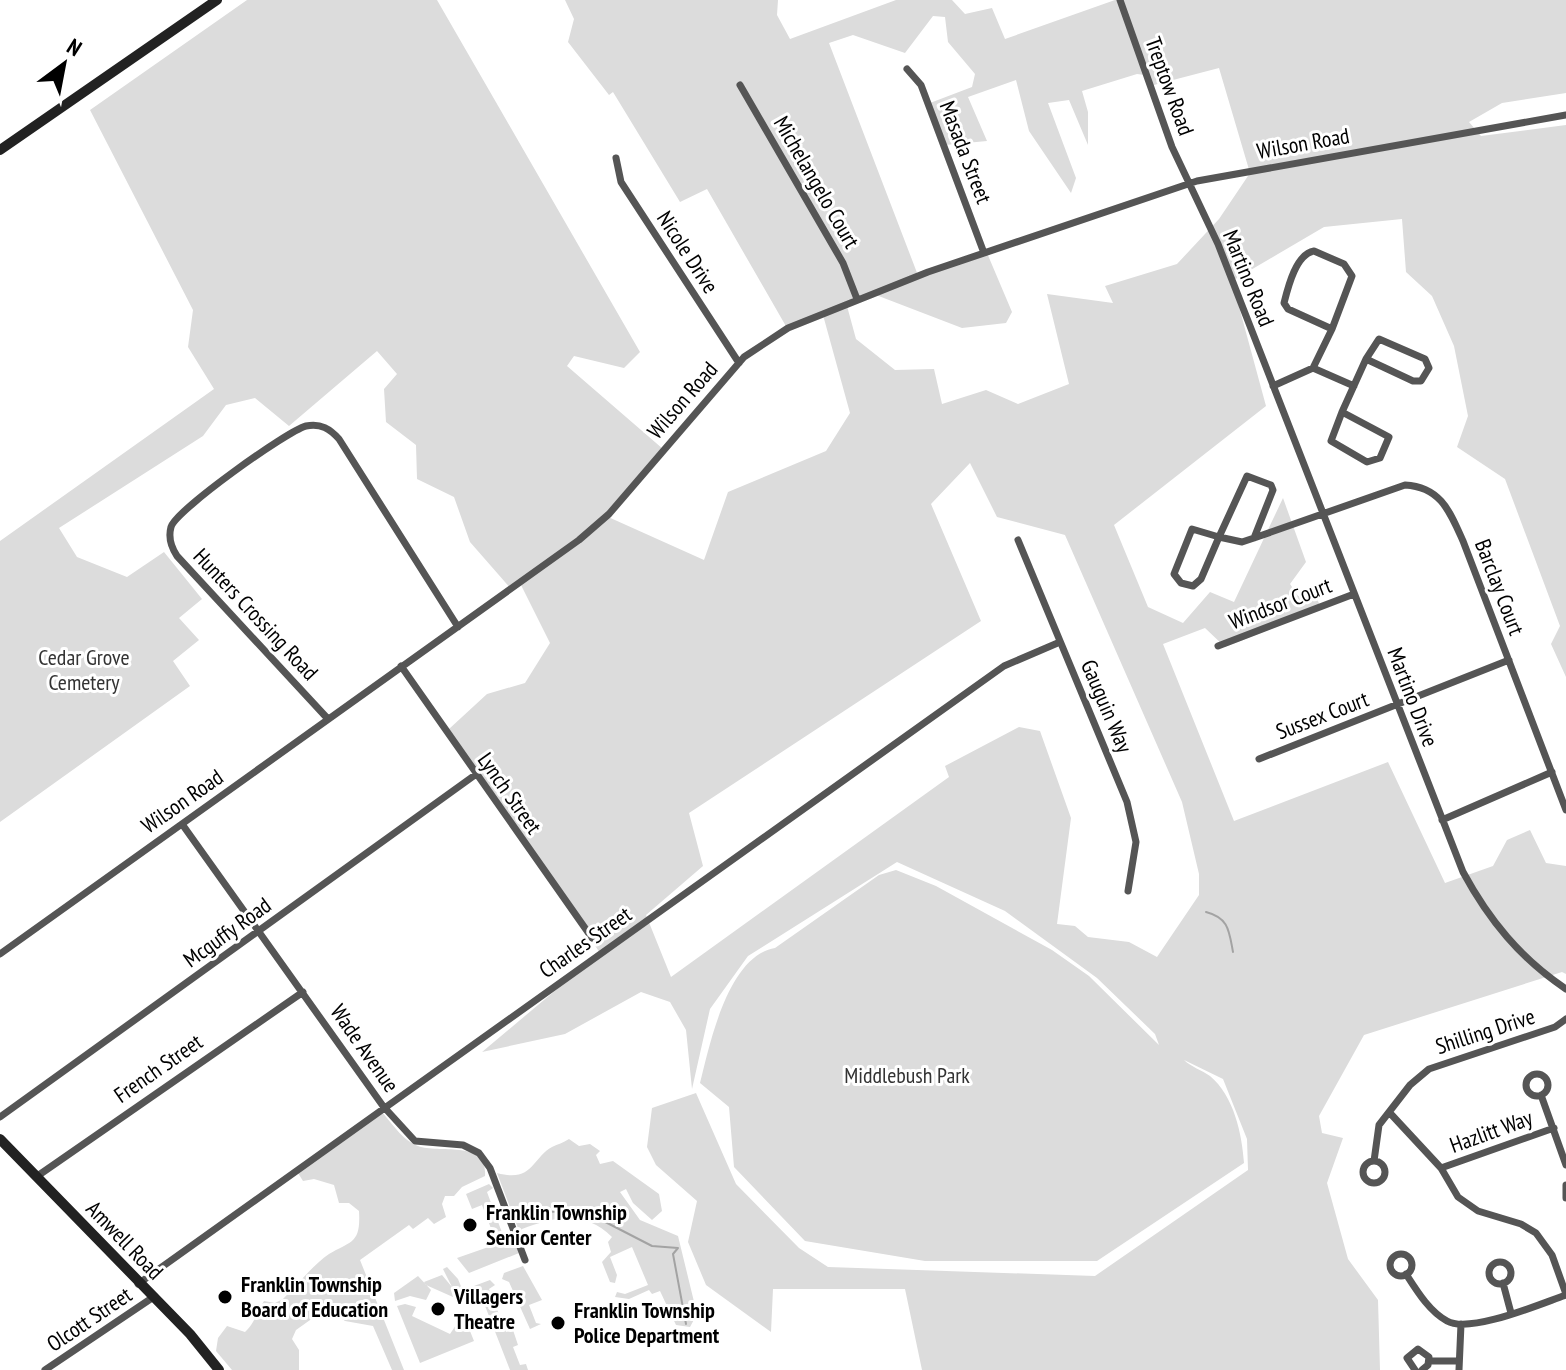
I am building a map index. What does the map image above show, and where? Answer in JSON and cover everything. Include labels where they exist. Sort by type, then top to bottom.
[{"type":"main road","points":[[0,150],[217,0]]},
{"type":"main road","name":"Amwell Road","points":[[0,1139],[190,1334],[219,1370]]},
{"type":"street","name":"Treptow Road","points":[[1120,0],[1187,184]]},
{"type":"street","name":"Masada Street","points":[[907,69],[921,85],[984,253]]},
{"type":"street","name":"Michelangelo Court","points":[[740,85],[843,263],[857,299]]},
{"type":"street","name":"Wilson Road","points":[[0,954],[579,540],[609,514],[739,363],[753,349],[788,328],[857,299],[984,253],[1187,184],[1566,115]]},
{"type":"street","name":"Nicole Drive","points":[[616,158],[621,182],[739,363]]},
{"type":"street","name":"Martino Road","points":[[1187,184],[1218,244],[1273,386]]},
{"type":"street","points":[[1273,386],[1313,368],[1332,329],[1352,276],[1344,264],[1309,251],[1300,260],[1284,303],[1288,309],[1332,329]]},
{"type":"street","points":[[1342,412],[1389,437],[1380,458],[1367,462],[1331,441],[1342,412],[1366,359],[1375,341],[1387,340],[1425,359],[1429,368],[1421,381],[1413,381],[1366,359]]},
{"type":"street","points":[[1313,368],[1354,386]]},
{"type":"street","name":"Martino Drive","points":[[1273,386],[1463,872],[1496,926],[1531,964],[1566,989]]},
{"type":"street","name":"Hunters Crossing Road","points":[[328,719],[177,556],[170,541],[172,523],[182,510],[241,468],[302,428],[320,425],[328,428],[339,439],[399,530],[458,627]]},
{"type":"street","points":[[1254,538],[1242,542],[1219,537],[1192,529],[1177,563],[1176,578],[1193,586],[1198,584],[1219,537],[1245,478],[1250,475],[1271,485],[1273,490],[1254,538]]},
{"type":"street","name":"Barclay Court","points":[[1254,538],[1405,485],[1425,488],[1439,496],[1453,518],[1566,810]]},
{"type":"street","name":"Gauguin Way","points":[[1018,540],[1127,802],[1136,842],[1128,891]]},
{"type":"street","name":"Windsor Court","points":[[1218,646],[1354,594]]},
{"type":"street","name":"Charles Street","points":[[138,1284],[383,1106],[1004,666],[1060,642]]},
{"type":"street","name":"Sussex Court","points":[[1259,759],[1509,660]]},
{"type":"street","name":"Lynch Street","points":[[401,666],[592,938]]},
{"type":"street","points":[[1442,820],[1552,772]]},
{"type":"street","name":"Mcguffy Road","points":[[0,1117],[475,775]]},
{"type":"street","name":"Wade Avenue","points":[[182,824],[383,1106],[415,1141],[463,1145],[479,1153],[490,1168],[525,1260]]},
{"type":"street","name":"French Street","points":[[36,1177],[303,992]]},
{"type":"street","name":"Shilling Drive","points":[[1374,1161],[1376,1131],[1410,1085],[1429,1069],[1555,1027],[1566,1019]]},
{"type":"street","name":"Hazlitt Way","points":[[1541,1095],[1566,1165]]},
{"type":"street","points":[[1389,1112],[1441,1168],[1458,1197],[1468,1205],[1536,1233],[1552,1255],[1565,1290],[1511,1313],[1461,1324],[1446,1321],[1431,1308],[1406,1274]]},
{"type":"street","name":"Hazlitt Way","points":[[1441,1168],[1554,1128]]},
{"type":"street","points":[[1566,1185],[1566,1198]]},
{"type":"street","points":[[1503,1283],[1511,1313]]},
{"type":"street","name":"Olcott Street","points":[[45,1370],[152,1298]]},
{"type":"street","points":[[1429,1361],[1459,1365],[1461,1324]]},
{"type":"street","points":[[1415,1370],[1407,1360],[1412,1350],[1424,1350],[1429,1361]]},
{"type":"street","points":[[1422,1370],[1429,1361]]},
{"type":"green space","points":[[247,0],[437,0],[640,352],[624,368],[574,356],[567,366],[663,449],[606,516],[704,560],[728,492],[826,451],[850,413],[823,315],[787,328],[707,189],[680,202],[613,92],[609,95],[568,42],[574,19],[565,0],[778,0],[777,15],[790,39],[896,0],[952,0],[965,14],[992,8],[1005,39],[1115,0],[1566,0],[1566,93],[1502,103],[1469,122],[1481,136],[1566,125],[1566,677],[1551,644],[1560,626],[1505,479],[1457,447],[1468,416],[1454,346],[1432,296],[1406,272],[1402,219],[1324,227],[1232,281],[1266,406],[1114,525],[1148,607],[1183,623],[1210,592],[1234,602],[1283,498],[1306,562],[1290,584],[1298,596],[1315,593],[1321,609],[1225,647],[1205,628],[1163,644],[1234,821],[1388,762],[1445,883],[1493,866],[1507,840],[1530,830],[1546,863],[1566,866],[1566,974],[1562,972],[1364,1035],[1319,1116],[1322,1133],[1343,1138],[1327,1183],[1348,1259],[1378,1300],[1380,1370],[922,1370],[905,1289],[773,1289],[771,1332],[706,1285],[688,1242],[697,1201],[656,1165],[647,1147],[652,1108],[696,1093],[736,1184],[799,1248],[828,1267],[1095,1276],[1248,1170],[1247,1139],[1223,1079],[1184,1060],[1210,1076],[1225,1094],[1239,1128],[1244,1163],[1097,1261],[925,1261],[805,1241],[734,1167],[729,1107],[700,1083],[724,1004],[745,967],[759,954],[775,948],[879,875],[896,870],[936,886],[1052,950],[1089,976],[1159,1045],[1155,1034],[1097,978],[1005,911],[897,862],[748,956],[710,1009],[692,1089],[686,1030],[670,1002],[641,992],[565,1034],[482,1052],[600,953],[449,729],[487,694],[525,683],[550,643],[521,585],[512,590],[470,542],[454,497],[417,479],[416,445],[386,422],[384,389],[397,374],[377,351],[289,426],[255,398],[226,405],[203,436],[59,528],[77,557],[127,577],[164,552],[202,599],[179,618],[199,640],[173,661],[190,686],[0,822],[0,541],[214,389],[188,347],[193,310],[90,110]],"holes":[[[933,16],[945,17],[948,42],[975,74],[972,87],[930,103],[945,145],[987,141],[968,97],[1016,80],[1029,131],[1071,193],[1076,178],[1048,103],[1069,100],[1088,145],[1088,112],[1082,91],[1137,74],[1145,75],[1150,86],[1219,68],[1250,173],[1219,219],[1177,264],[1105,286],[1113,303],[1047,294],[1069,384],[1018,404],[986,390],[942,404],[934,369],[895,370],[856,339],[847,306],[876,295],[962,328],[1006,323],[1012,312],[987,253],[919,278],[829,43],[853,35],[905,53]],[[970,463],[997,517],[1065,535],[1182,802],[1199,874],[1199,895],[1157,957],[1129,942],[1088,937],[1075,926],[1057,924],[1071,818],[1040,731],[1019,727],[945,766],[949,777],[671,977],[646,915],[703,866],[689,813],[981,621],[931,504]]]},
{"type":"green space","points":[[381,1111],[412,1143],[427,1148],[471,1152],[484,1164],[485,1176],[462,1187],[454,1196],[445,1196],[442,1204],[446,1217],[434,1224],[428,1218],[413,1229],[409,1225],[360,1260],[404,1370],[392,1370],[373,1326],[345,1321],[327,1308],[296,1330],[292,1339],[299,1350],[299,1370],[232,1370],[216,1351],[218,1338],[227,1326],[245,1332],[264,1301],[275,1303],[283,1299],[311,1269],[356,1236],[359,1211],[349,1203],[339,1203],[334,1185],[314,1179],[303,1181],[298,1173]]},
{"type":"green space","points":[[569,1139],[579,1146],[590,1144],[600,1151],[596,1155],[600,1164],[613,1161],[659,1194],[662,1211],[652,1220],[633,1203],[626,1189],[620,1192],[640,1220],[678,1236],[697,1314],[690,1327],[676,1325],[660,1291],[652,1294],[649,1290],[629,1299],[615,1297],[617,1292],[625,1294],[648,1285],[632,1247],[610,1257],[617,1275],[615,1283],[610,1282],[602,1262],[611,1252],[608,1242],[612,1237],[602,1228],[580,1219],[557,1219],[522,1229],[521,1236],[497,1173],[518,1175],[525,1172],[545,1152]]},
{"type":"green space","points":[[489,1184],[493,1188],[487,1192],[504,1238],[513,1237],[519,1253],[469,1273],[457,1258],[497,1244],[482,1205],[472,1209],[466,1194]]},
{"type":"green space","points":[[523,1266],[542,1300],[529,1305],[536,1323],[541,1324],[530,1329],[509,1282],[502,1279],[504,1273]]},
{"type":"green space","points":[[447,1267],[458,1279],[464,1294],[453,1297],[424,1282],[442,1275],[452,1287],[443,1269]]},
{"type":"green space","points":[[418,1276],[431,1290],[426,1300],[410,1296],[395,1301],[394,1293]]},
{"type":"green space","points":[[490,1280],[495,1285],[489,1289],[506,1332],[513,1330],[518,1345],[513,1347],[520,1365],[526,1364],[528,1370],[510,1370],[480,1293],[473,1292],[474,1286]]},
{"type":"green space","points":[[405,1304],[416,1307],[412,1316],[450,1334],[456,1325],[470,1331],[474,1341],[420,1363],[397,1306]]},
{"type":"waterway","points":[[1206,912],[1224,922],[1233,952]]},
{"type":"waterway","points":[[541,1212],[584,1211],[652,1246],[678,1248],[673,1254],[686,1324]]},
{"type":"place","name":"Franklin Township Senior Center","points":[[470,1225]]},
{"type":"place","name":"Franklin Township Board of Education","points":[[225,1297]]},
{"type":"place","name":"Villagers Theatre","points":[[438,1309]]},
{"type":"place","name":"Franklin Township Police Department","points":[[558,1323]]},
{"type":"park label","name":"Cedar Grove Cemetery","points":[[84,670]]},
{"type":"park label","name":"Middlebush Park","points":[[907,1075]]}]
